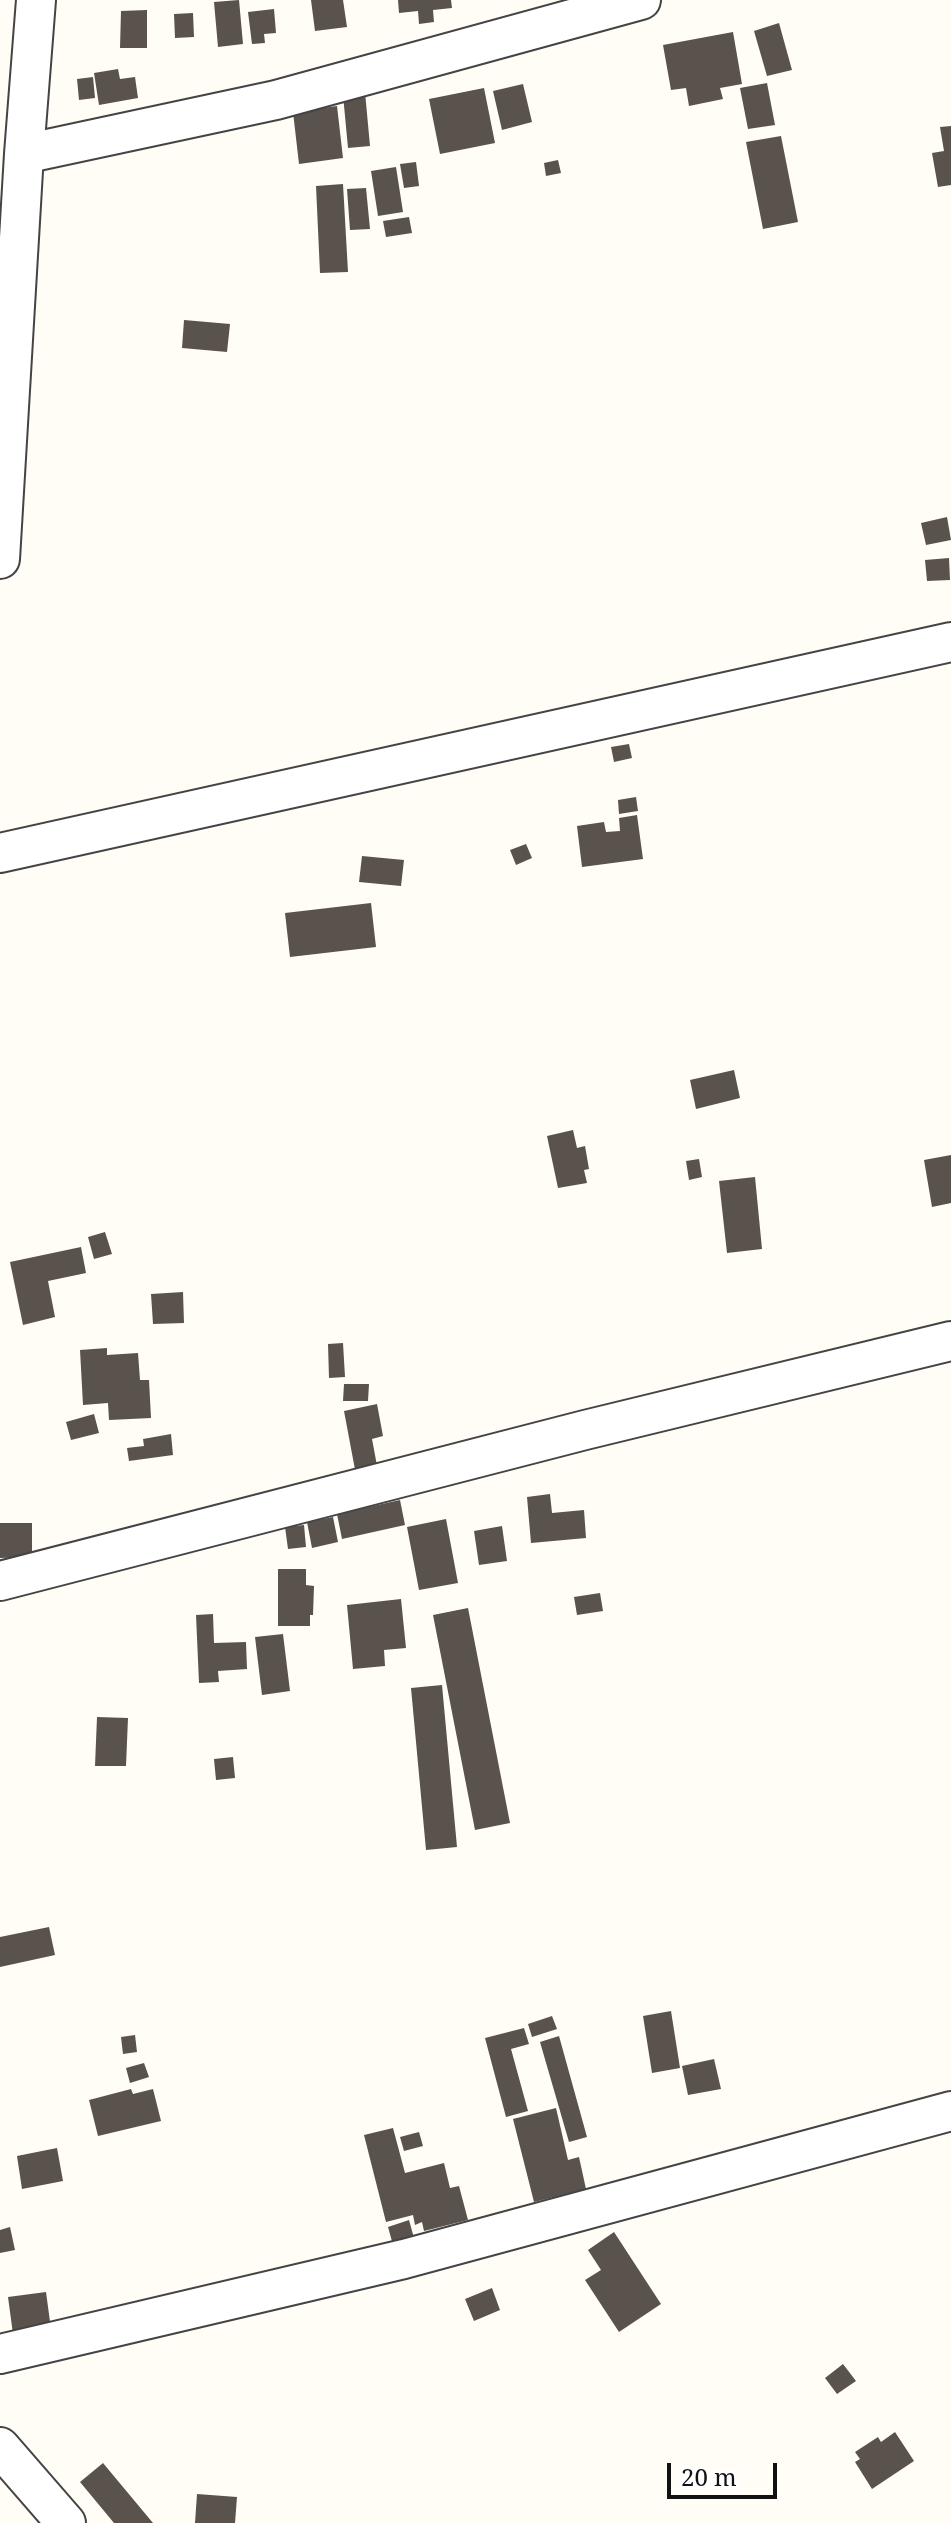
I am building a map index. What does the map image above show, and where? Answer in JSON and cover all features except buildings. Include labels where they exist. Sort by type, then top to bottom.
[{"type":"street","points":[[0,559],[6,348],[36,0]]},
{"type":"street","points":[[24,154],[276,100],[641,0]]},
{"type":"street","points":[[0,853],[951,642]]},
{"type":"street","points":[[0,1581],[585,1430],[951,1341]]},
{"type":"street","points":[[0,2354],[404,2259],[951,2111]]},
{"type":"street","points":[[0,2447],[66,2523]]}]
